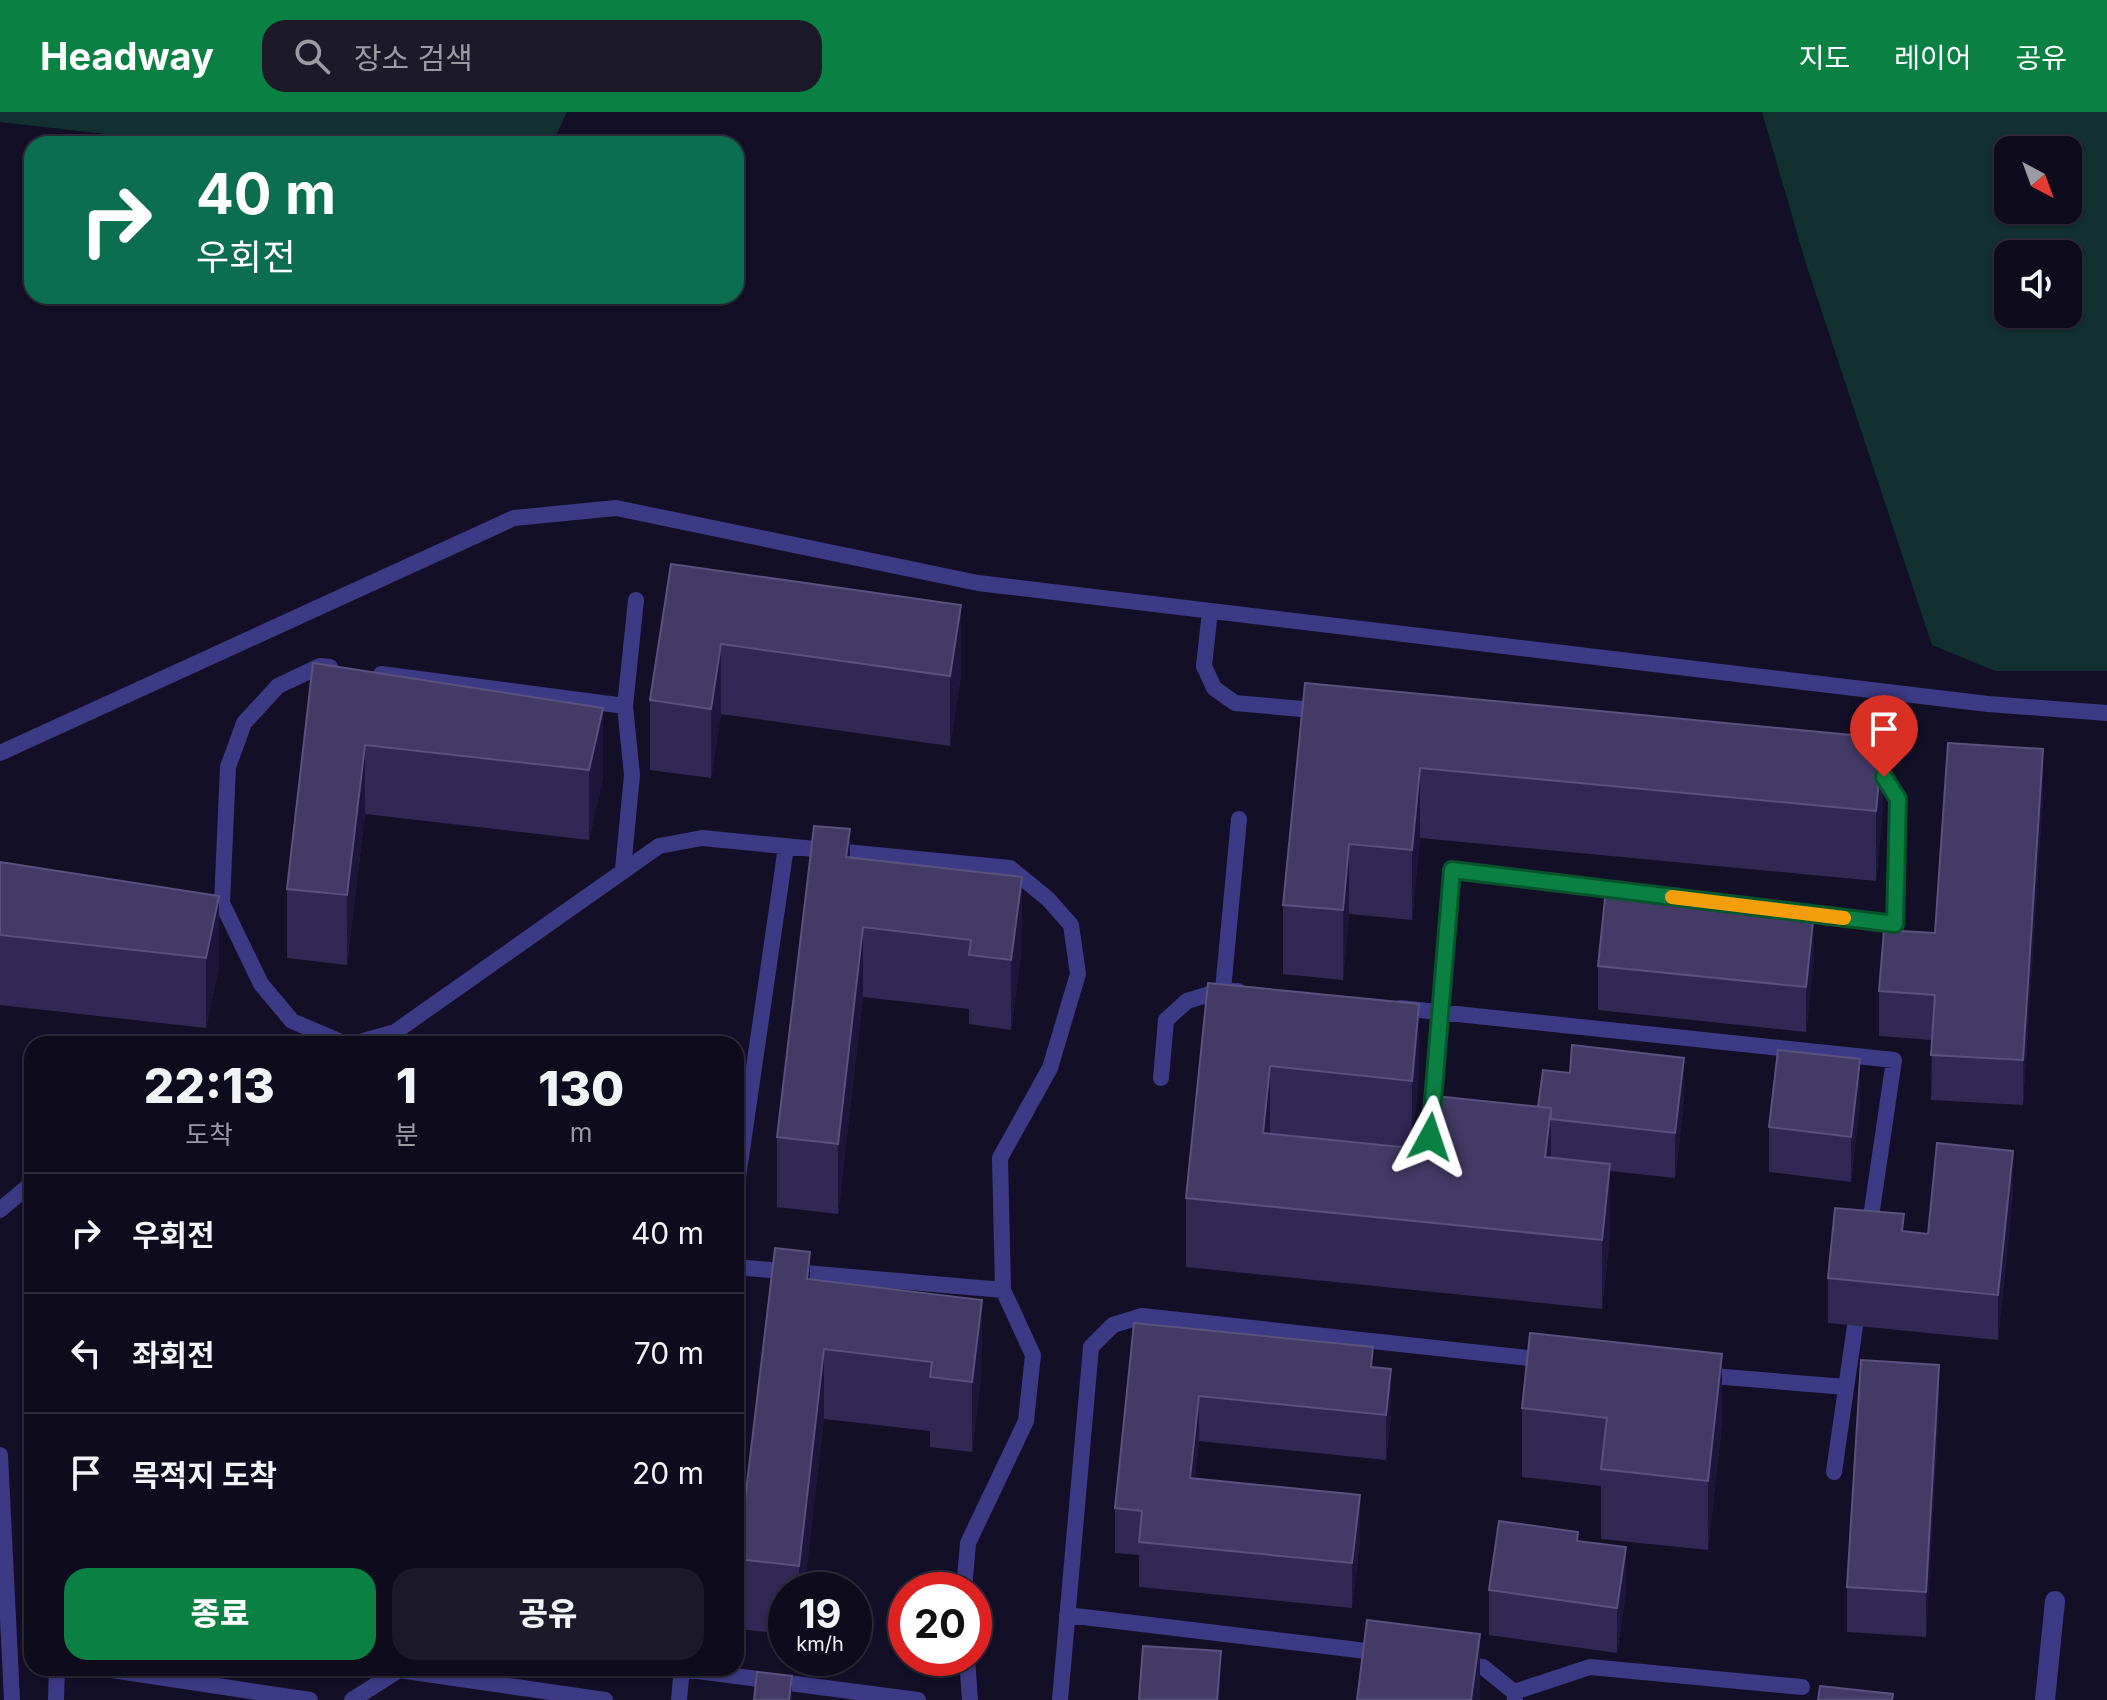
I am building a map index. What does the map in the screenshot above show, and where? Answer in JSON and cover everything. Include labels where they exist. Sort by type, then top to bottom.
[{"type":"street","points":[[2045,1700],[2055,1601]]},
{"type":"lane","points":[[0,753],[514,518],[616,508],[978,583],[1972,703],[2107,713]]},
{"type":"lane","points":[[623,869],[632,775],[625,706],[636,600]]},
{"type":"lane","points":[[1210,611],[1204,666],[1214,688],[1235,703],[1346,713]]},
{"type":"lane","points":[[327,1036],[292,1021],[261,984],[214,902],[228,767],[244,723],[278,686],[320,666],[625,706]]},
{"type":"lane","points":[[1850,759],[1884,777],[1898,799],[1895,950]]},
{"type":"lane","points":[[1223,990],[1239,819]]},
{"type":"lane","points":[[381,1036],[395,1032],[659,846],[702,838],[1010,868],[1048,899],[1071,925],[1078,974],[1050,1068],[1000,1158],[1003,1290],[1033,1355],[1026,1421],[968,1543],[966,1572]]},
{"type":"lane","points":[[744,1136],[786,847]]},
{"type":"lane","points":[[1430,1137],[1452,870],[1674,897]]},
{"type":"lane","points":[[1784,910],[1895,924]]},
{"type":"lane","points":[[1161,1078],[1166,1020],[1187,1001],[1223,990],[1254,993]]},
{"type":"lane","points":[[1378,1006],[1894,1060],[1867,1247]]},
{"type":"lane","points":[[0,1210],[24,1190]]},
{"type":"lane","points":[[744,1268],[1003,1290]]},
{"type":"lane","points":[[1834,1472],[1860,1294]]},
{"type":"lane","points":[[1060,1700],[1091,1347],[1113,1325],[1142,1316],[1555,1361]]},
{"type":"lane","points":[[1681,1374],[1846,1387]]},
{"type":"lane","points":[[0,1455],[12,1700]]},
{"type":"lane","points":[[1067,1615],[1402,1655]]},
{"type":"lane","points":[[1448,1661],[1483,1667],[1515,1696],[1590,1667],[1802,1687]]},
{"type":"lane","points":[[56,1700],[57,1676]]},
{"type":"lane","points":[[152,1676],[310,1700]]},
{"type":"lane","points":[[352,1700],[390,1676]]},
{"type":"lane","points":[[440,1676],[605,1700]]},
{"type":"lane","points":[[679,1700],[681,1676]]},
{"type":"lane","points":[[735,1676],[918,1700]]},
{"type":"lane","points":[[968,1676],[970,1700]]},
{"type":"green space","points":[[0,112],[567,112],[556,136],[123,136],[0,122]]},
{"type":"green space","points":[[1762,112],[2107,112],[2107,671],[1995,671],[1932,645],[1806,264]]},
{"type":"building","points":[[671,564],[961,605],[950,676],[721,644],[711,709],[650,700]]},
{"type":"building","points":[[313,663],[603,708],[589,770],[365,745],[347,895],[287,889]]},
{"type":"building","points":[[1305,683],[1883,738],[1876,811],[1420,768],[1412,850],[1349,844],[1343,910],[1283,905]]},
{"type":"building","points":[[1948,743],[2043,749],[2023,1060],[1931,1055],[1935,995],[1879,991],[1884,930],[1935,933]]},
{"type":"building","points":[[814,826],[850,829],[846,857],[1022,877],[1011,960],[969,955],[971,940],[863,927],[838,1144],[777,1137]]},
{"type":"building","points":[[0,862],[219,896],[206,958],[0,935]]},
{"type":"building","points":[[1606,889],[1814,911],[1806,987],[1598,966]]},
{"type":"building","points":[[1208,983],[1419,1004],[1412,1081],[1270,1066],[1263,1133],[1430,1150],[1436,1096],[1551,1108],[1545,1157],[1610,1164],[1602,1240],[1186,1198]]},
{"type":"building","points":[[1572,1045],[1684,1058],[1675,1133],[1551,1119],[1551,1108],[1538,1107],[1543,1070],[1570,1073]]},
{"type":"building","points":[[1778,1050],[1860,1059],[1851,1137],[1769,1127]]},
{"type":"building","points":[[1937,1143],[2013,1151],[1998,1295],[1828,1278],[1835,1208],[1904,1214],[1902,1231],[1928,1234]]},
{"type":"building","points":[[775,1248],[810,1252],[807,1279],[982,1300],[972,1382],[930,1377],[932,1362],[824,1349],[799,1566],[744,1560],[744,1509]]},
{"type":"building","points":[[1134,1323],[1373,1347],[1371,1367],[1391,1369],[1386,1415],[1199,1396],[1190,1478],[1360,1495],[1352,1563],[1139,1542],[1142,1511],[1115,1508]]},
{"type":"building","points":[[1530,1333],[1722,1354],[1708,1481],[1601,1469],[1607,1418],[1522,1408]]},
{"type":"building","points":[[1861,1360],[1939,1365],[1926,1592],[1847,1587]]},
{"type":"building","points":[[1499,1521],[1578,1532],[1577,1541],[1626,1547],[1617,1608],[1489,1590]]},
{"type":"building","points":[[1367,1620],[1480,1634],[1471,1700],[1357,1700]]},
{"type":"building","points":[[1143,1646],[1221,1651],[1217,1700],[1139,1700]]},
{"type":"building","points":[[757,1672],[768,1673],[768,1676],[792,1676],[789,1700],[754,1700]]},
{"type":"building","points":[[1820,1686],[1893,1694],[1892,1700],[1818,1700]]},
{"type":"slow traffic","points":[[1672,897],[1844,918]]},
{"type":"route","points":[[1430,1137],[1452,870],[1895,924],[1898,799],[1884,777]]}]
